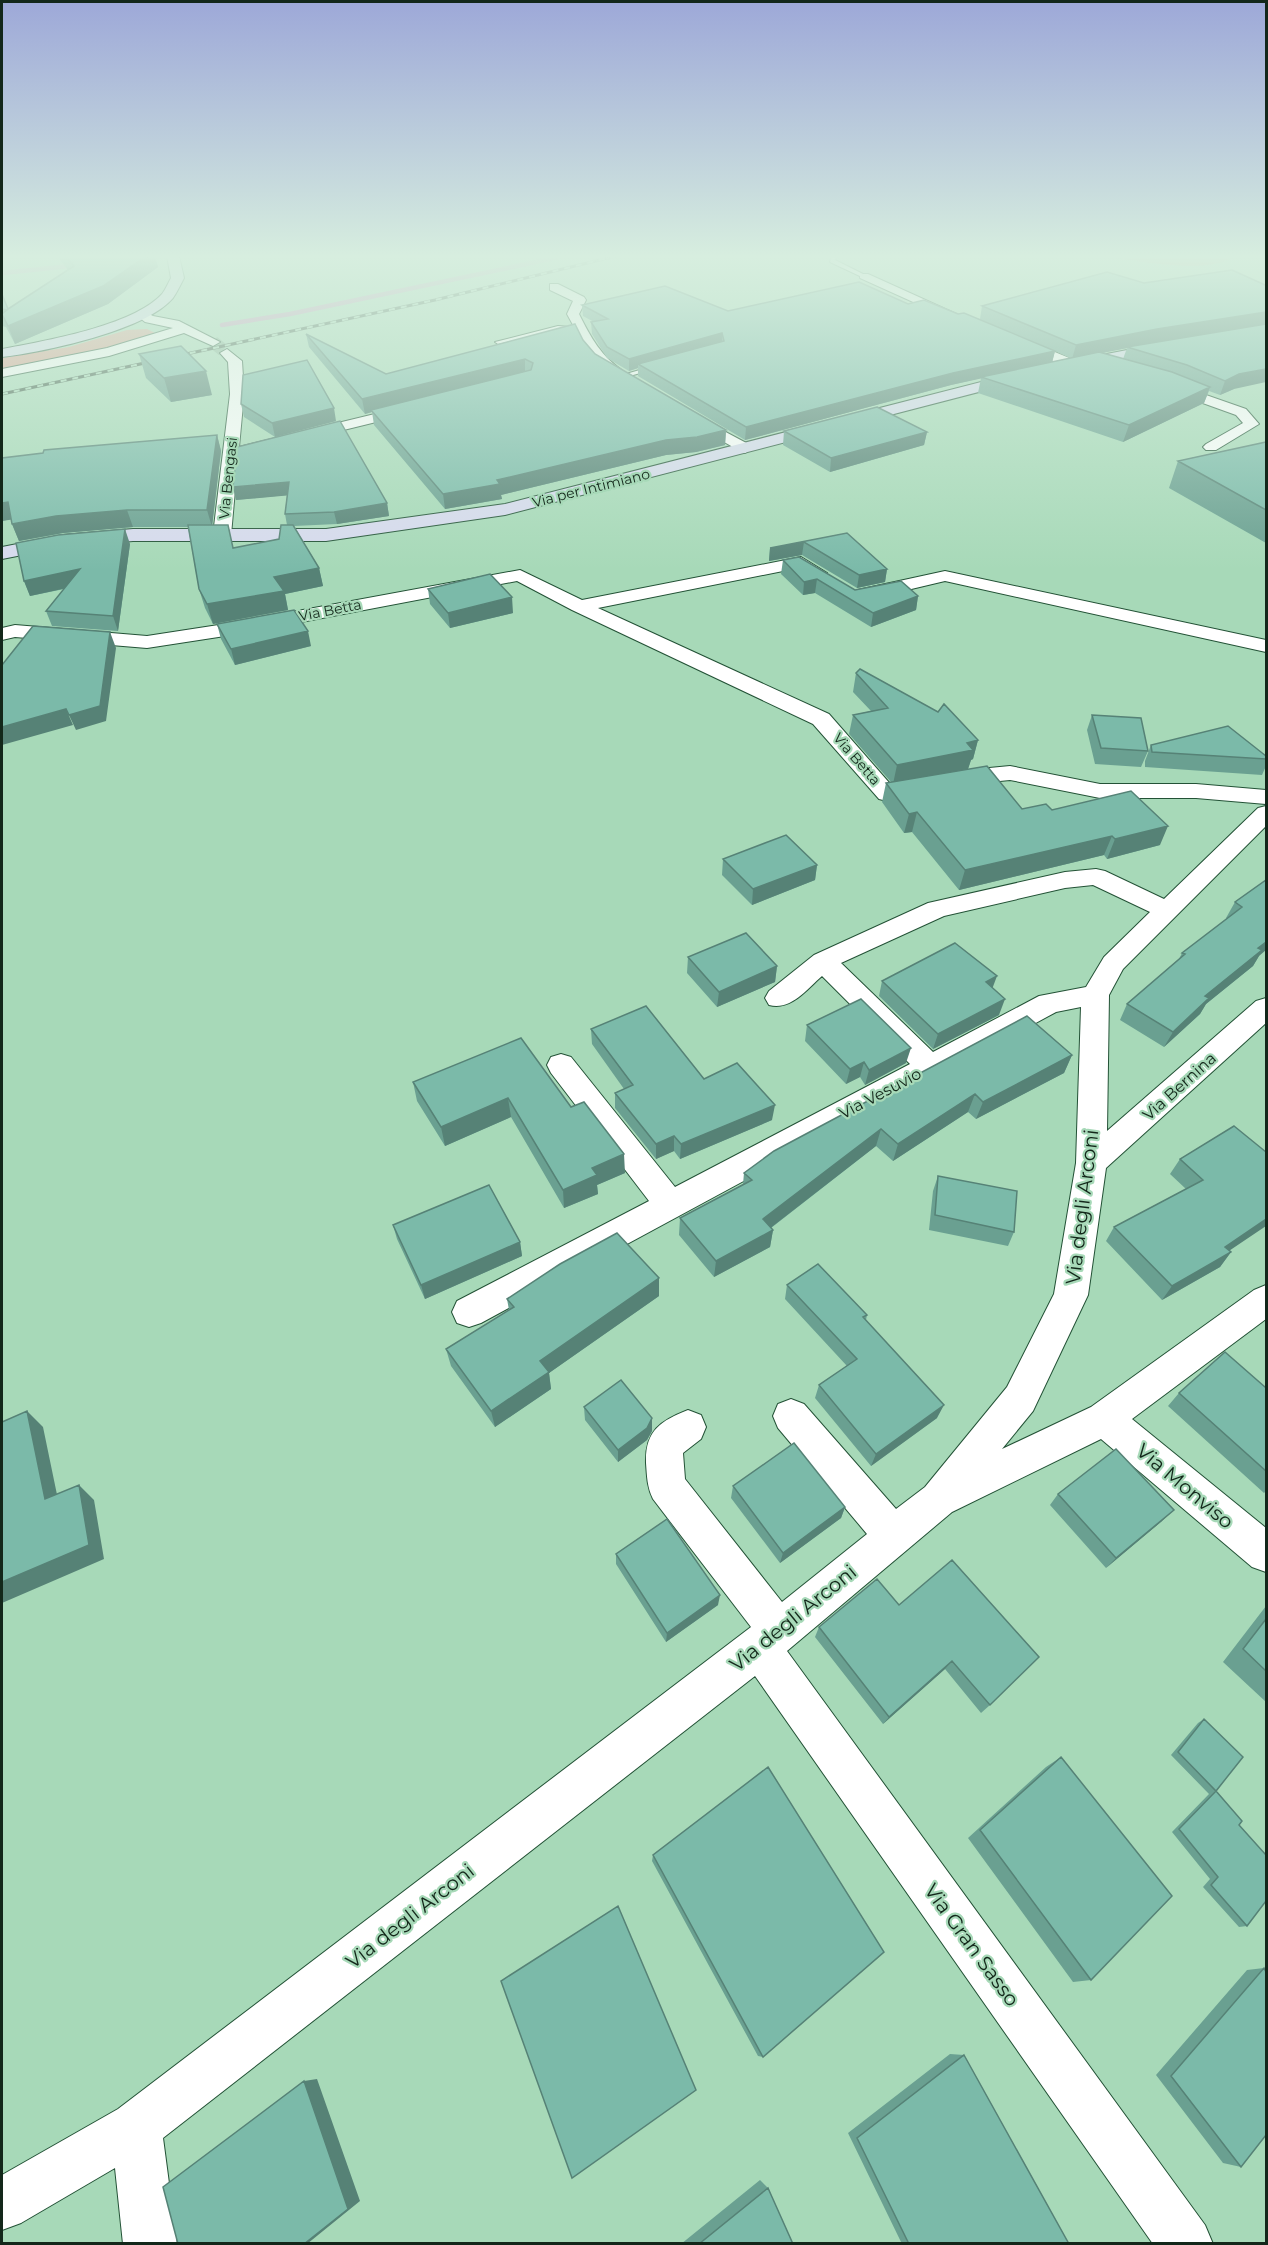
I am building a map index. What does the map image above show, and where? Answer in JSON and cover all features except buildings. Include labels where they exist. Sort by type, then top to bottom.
[{"type":"street","points":[[2,372],[62,361]]},
{"type":"street","name":"Via Bengasi","points":[[222,535],[232,453],[235,361]]},
{"type":"street","points":[[600,361],[641,388]]},
{"type":"street","points":[[1066,361],[1074,364]]},
{"type":"street","name":"Via per Intimiano","points":[[2,553],[63,541],[133,535],[264,537],[326,535],[505,509],[952,393],[1089,361]]},
{"type":"street","points":[[1094,361],[1126,371]]},
{"type":"street","points":[[1148,379],[1242,412],[1252,424],[1211,447]]},
{"type":"street","points":[[232,453],[422,406]]},
{"type":"street","points":[[679,411],[744,448]]},
{"type":"street","points":[[579,606],[801,562],[855,596],[945,576],[1266,646]]},
{"type":"street","name":"Via Betta","points":[[2,634],[15,631],[147,642],[238,628],[520,575],[579,606],[821,719],[887,794],[979,776],[1010,773],[1100,791],[1196,791],[1266,797]]},
{"type":"street","name":"Via degli Arconi","points":[[2,2204],[136,2127],[768,1638],[938,1500],[1020,1399],[1071,1295],[1091,1163],[1095,995],[1113,963],[1266,813]]},
{"type":"street","points":[[779,998],[823,962],[937,909],[1065,880],[1096,877],[1167,910]]},
{"type":"street","points":[[823,962],[930,1066]]},
{"type":"street","name":"Via Vesuvio","points":[[469,1312],[1049,1003],[1095,995]]},
{"type":"street","name":"Via Bernina","points":[[1091,1163],[1266,1008]]},
{"type":"street","points":[[561,1065],[670,1205]]},
{"type":"street","points":[[938,1500],[1104,1419],[1266,1300]]},
{"type":"street","points":[[791,1416],[894,1536]]},
{"type":"street","name":"Via Monviso","points":[[1104,1419],[1266,1553]]},
{"type":"street","name":"Via Gran Sasso","points":[[688,1427],[664,1445],[666,1486],[768,1638],[1186,2244]]},
{"type":"street","points":[[136,2127],[150,2244]]},
{"type":"lane","points":[[622,376],[668,364]]},
{"type":"shaded area","points":[[2,361],[45,361],[2,369]]},
{"type":"railway","points":[[2,394],[155,361]]}]
